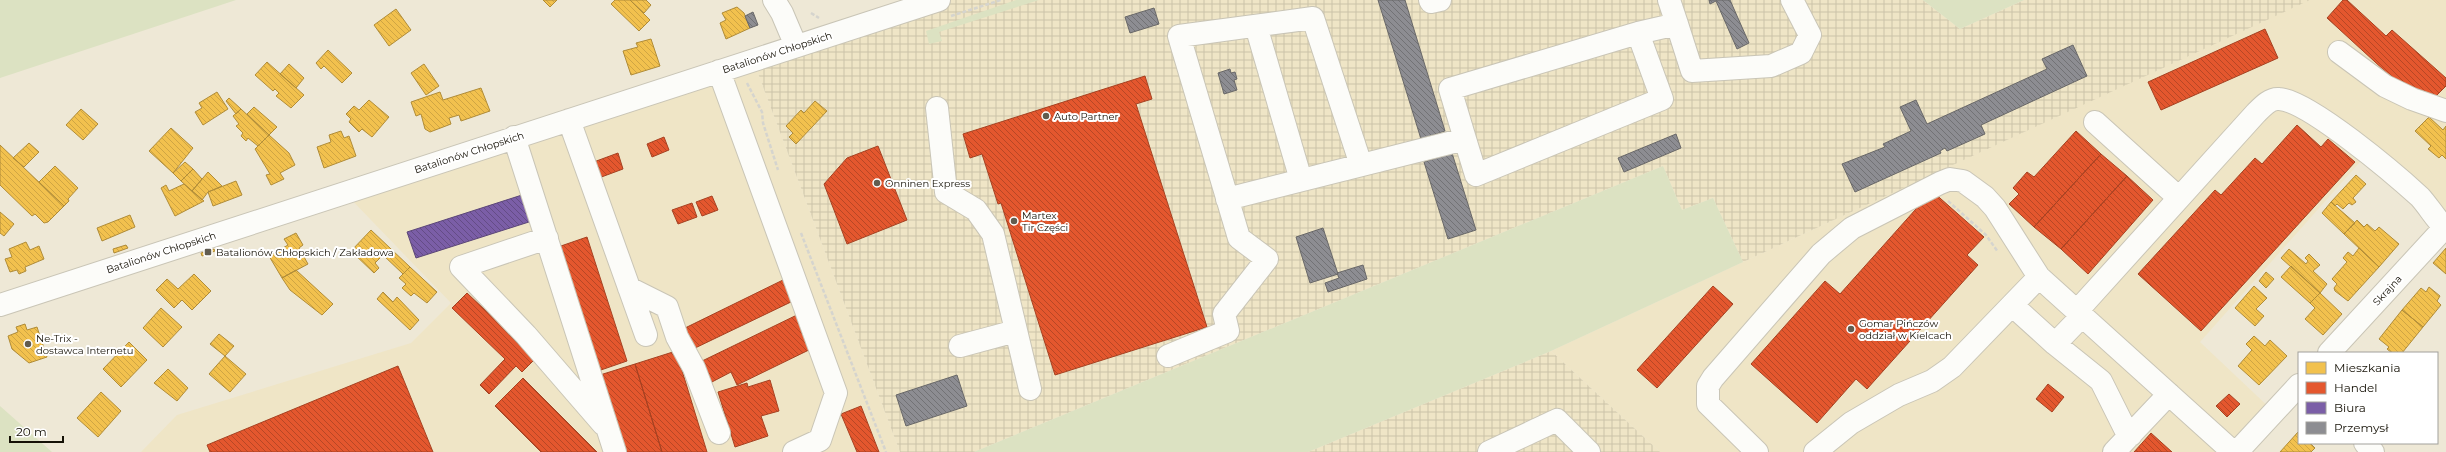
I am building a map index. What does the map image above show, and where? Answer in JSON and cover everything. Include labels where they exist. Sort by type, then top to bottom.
[{"type":"street","points":[[774,0],[782,13],[796,46]]},
{"type":"street","points":[[1430,0],[1431,2],[1440,0]]},
{"type":"street","points":[[1669,0],[1692,71],[1771,66],[1801,53],[1810,35],[1792,0]]},
{"type":"street","name":"Batalionów Chłopskich","points":[[0,305],[796,46],[941,9]]},
{"type":"street","points":[[1168,356],[1228,331],[1224,314],[1267,259],[1239,238],[1179,36],[1313,18],[1361,165]]},
{"type":"street","points":[[1638,33],[1662,99],[1476,175],[1450,89],[1638,33],[1677,24]]},
{"type":"street","points":[[1256,26],[1301,180]]},
{"type":"street","points":[[2340,52],[2385,86],[2412,99],[2446,111]]},
{"type":"street","points":[[719,71],[836,393],[820,440],[794,452]]},
{"type":"street","points":[[2055,344],[2179,198],[2256,113],[2268,102],[2277,99],[2300,104],[2368,153],[2420,198],[2435,219],[2445,227]]},
{"type":"street","points":[[937,108],[946,192],[976,210],[993,234],[1030,389]]},
{"type":"street","points":[[569,120],[646,335]]},
{"type":"street","points":[[2095,122],[2179,198]]},
{"type":"street","points":[[514,137],[615,452]]},
{"type":"street","points":[[1227,199],[1465,139]]},
{"type":"street","points":[[1757,452],[1708,404],[1708,386],[1713,378],[1821,254],[1852,228],[1950,179],[1957,179],[1970,184],[1986,197],[2000,215],[2039,277],[2233,452]]},
{"type":"street","name":"Skrajna","points":[[2330,352],[2445,227]]},
{"type":"street","points":[[547,238],[460,267],[526,335],[609,432]]},
{"type":"street","points":[[1815,452],[1851,423],[1899,394],[1932,381],[1952,367],[2039,277]]},
{"type":"street","points":[[629,288],[667,307],[677,337],[694,368],[719,433]]},
{"type":"street","points":[[2012,305],[2055,344],[2101,381],[2126,431],[2131,435]]},
{"type":"street","points":[[960,346],[1016,330]]},
{"type":"street","points":[[2237,452],[2298,386]]},
{"type":"street","points":[[2114,452],[2169,394]]},
{"type":"street","points":[[1489,452],[1557,420],[1589,452]]},
{"type":"street","points":[[2366,444],[2373,452]]},
{"type":"path","points":[[941,9],[1001,0]]},
{"type":"path","points":[[741,64],[748,84],[762,112],[763,123],[779,174]]},
{"type":"path","points":[[1932,187],[1986,236],[1993,248],[2003,256]]},
{"type":"path","points":[[798,228],[886,452]]},
{"type":"shaded area","points":[[939,0],[1923,0],[1960,29],[2024,0],[2310,0],[1743,262],[1713,198],[1682,210],[1663,166],[974,452],[900,452],[753,60]]},
{"type":"shaded area","points":[[2308,0],[2446,0],[2446,226],[2368,153],[2200,342],[2274,412],[2237,452],[1660,452],[1551,351]]},
{"type":"shaded area","points":[[753,60],[900,452],[141,452],[177,415],[411,343],[451,303],[344,192]]},
{"type":"shaded area","points":[[1551,351],[1660,452],[1308,452]]},
{"type":"green space","points":[[0,0],[236,0],[0,78]]},
{"type":"green space","points":[[1016,0],[1039,0],[939,32],[942,41],[929,44],[926,31]]},
{"type":"green space","points":[[1923,0],[2024,0],[1960,29]]},
{"type":"green space","points":[[1663,166],[1682,210],[1713,198],[1743,262],[1551,351],[1308,452],[974,452]]},
{"type":"green space","points":[[0,406],[52,452],[0,452]]},
{"type":"building: Mieszkania","points":[[543,0],[557,0],[550,7]]},
{"type":"building: Mieszkania","points":[[615,0],[630,0],[650,20],[639,31],[611,4]]},
{"type":"building: Mieszkania","points":[[630,0],[646,0],[651,5],[644,13]]},
{"type":"building: Mieszkania","points":[[737,7],[744,13],[750,28],[726,39],[720,23],[726,20],[722,13]]},
{"type":"building: Mieszkania","points":[[396,9],[411,30],[389,46],[374,25]]},
{"type":"building: Mieszkania","points":[[651,39],[660,66],[631,75],[623,51],[638,47],[636,43]]},
{"type":"building: Mieszkania","points":[[328,50],[352,73],[342,83],[324,66],[321,69],[316,63]]},
{"type":"building: Mieszkania","points":[[267,62],[304,95],[291,108],[276,96],[279,93],[275,89],[273,91],[255,75]]},
{"type":"building: Mieszkania","points":[[289,64],[304,78],[296,88],[280,74]]},
{"type":"building: Mieszkania","points":[[424,64],[439,86],[426,95],[411,73]]},
{"type":"building: Mieszkania","points":[[481,88],[490,111],[461,121],[459,115],[449,118],[451,124],[430,132],[425,129],[421,114],[416,116],[411,102],[440,92],[443,100]]},
{"type":"building: Mieszkania","points":[[217,92],[228,109],[203,125],[195,112],[202,108],[199,103]]},
{"type":"building: Mieszkania","points":[[229,98],[241,109],[236,114],[226,101]]},
{"type":"building: Mieszkania","points":[[369,100],[389,117],[372,137],[362,129],[359,132],[349,122],[351,119],[346,114],[354,106],[359,110]]},
{"type":"building: Mieszkania","points":[[815,101],[827,111],[796,144],[789,137],[793,133],[786,126],[801,110],[804,113]]},
{"type":"building: Mieszkania","points":[[254,107],[277,127],[269,135],[247,114]]},
{"type":"building: Mieszkania","points":[[81,109],[98,124],[83,140],[66,125]]},
{"type":"building: Mieszkania","points":[[241,109],[269,135],[258,146],[248,138],[246,141],[241,136],[243,133],[236,126],[239,124],[233,116]]},
{"type":"building: Mieszkania","points":[[2429,117],[2443,130],[2446,126],[2446,159],[2442,155],[2439,158],[2428,149],[2431,146],[2415,131]]},
{"type":"building: Mieszkania","points":[[171,128],[193,148],[173,173],[149,151]]},
{"type":"building: Mieszkania","points":[[341,131],[344,138],[349,136],[356,156],[324,168],[317,147],[331,142],[329,135]]},
{"type":"building: Mieszkania","points":[[269,135],[289,153],[295,165],[280,173],[284,179],[271,185],[266,175],[270,174],[255,149]]},
{"type":"building: Mieszkania","points":[[29,143],[39,152],[24,167],[13,158]]},
{"type":"building: Mieszkania","points":[[0,145],[64,206],[48,222],[44,223],[35,214],[32,216],[0,185]]},
{"type":"building: Mieszkania","points":[[185,162],[193,169],[181,181],[173,173]]},
{"type":"building: Mieszkania","points":[[55,166],[78,188],[64,206],[39,182]]},
{"type":"building: Mieszkania","points":[[193,169],[202,179],[192,191],[181,181]]},
{"type":"building: Mieszkania","points":[[208,172],[222,186],[208,192],[202,200],[192,191]]},
{"type":"building: Mieszkania","points":[[2356,175],[2366,184],[2353,198],[2356,202],[2352,205],[2349,203],[2343,209],[2337,204],[2335,206],[2331,202]]},
{"type":"building: Mieszkania","points":[[236,181],[242,195],[213,206],[208,192]]},
{"type":"building: Mieszkania","points":[[184,184],[204,201],[175,216],[161,188],[166,185],[169,191]]},
{"type":"building: Mieszkania","points":[[2331,202],[2355,223],[2344,234],[2322,213]]},
{"type":"building: Mieszkania","points":[[0,212],[14,224],[4,236],[0,233]]},
{"type":"building: Mieszkania","points":[[130,215],[135,227],[102,241],[97,228]]},
{"type":"building: Mieszkania","points":[[2357,220],[2364,227],[2367,224],[2375,231],[2379,227],[2399,244],[2379,267],[2344,234]]},
{"type":"building: Mieszkania","points":[[371,230],[410,267],[403,274],[383,255],[375,263],[379,268],[374,273],[351,251]]},
{"type":"building: Mieszkania","points":[[296,233],[303,245],[299,248],[308,264],[282,278],[269,256],[288,245],[284,239]]},
{"type":"building: Mieszkania","points":[[26,242],[30,250],[39,246],[44,259],[25,267],[26,271],[19,274],[17,270],[10,272],[5,259],[12,257],[9,249]]},
{"type":"building: Mieszkania","points":[[126,245],[128,248],[114,253],[113,249]]},
{"type":"building: Mieszkania","points":[[2359,248],[2379,267],[2348,301],[2335,291],[2334,288],[2337,284],[2332,279],[2347,262],[2343,258],[2348,252],[2353,256]]},
{"type":"building: Mieszkania","points":[[2446,248],[2446,274],[2433,263]]},
{"type":"building: Mieszkania","points":[[214,249],[215,251],[202,256],[201,253]]},
{"type":"building: Mieszkania","points":[[2289,249],[2306,264],[2308,261],[2305,258],[2309,254],[2320,265],[2313,271],[2327,284],[2320,293],[2281,258]]},
{"type":"building: Mieszkania","points":[[2291,266],[2320,293],[2310,303],[2281,277]]},
{"type":"building: Mieszkania","points":[[410,267],[437,292],[427,303],[414,293],[411,296],[402,288],[406,284],[399,278]]},
{"type":"building: Mieszkania","points":[[296,270],[333,304],[322,315],[290,290],[282,278]]},
{"type":"building: Mieszkania","points":[[2266,272],[2274,279],[2266,288],[2259,281]]},
{"type":"building: Mieszkania","points":[[194,274],[211,291],[192,310],[182,300],[174,308],[156,290],[167,279],[178,289]]},
{"type":"building: Mieszkania","points":[[2254,286],[2267,298],[2256,309],[2264,316],[2255,326],[2235,308]]},
{"type":"building: Mieszkania","points":[[2429,287],[2440,296],[2437,301],[2441,305],[2423,327],[2402,310],[2421,288],[2426,292]]},
{"type":"building: Mieszkania","points":[[383,292],[393,302],[397,297],[419,320],[410,330],[377,299]]},
{"type":"building: Mieszkania","points":[[2320,293],[2342,314],[2323,335],[2305,319],[2315,308],[2310,303]]},
{"type":"building: Mieszkania","points":[[161,308],[182,327],[163,347],[143,328]]},
{"type":"building: Mieszkania","points":[[2402,310],[2423,327],[2403,352],[2391,352],[2387,349],[2389,347],[2379,339]]},
{"type":"building: Mieszkania","points":[[25,324],[27,330],[37,327],[47,357],[29,363],[12,349],[8,336],[18,332],[16,327]]},
{"type":"building: Mieszkania","points":[[219,334],[234,346],[225,356],[210,344]]},
{"type":"building: Mieszkania","points":[[2254,336],[2265,346],[2270,340],[2287,356],[2259,385],[2238,366],[2252,350],[2246,344]]},
{"type":"building: Mieszkania","points":[[129,342],[147,360],[121,387],[103,369]]},
{"type":"building: Mieszkania","points":[[225,356],[246,374],[230,392],[209,374]]},
{"type":"building: Mieszkania","points":[[168,369],[188,388],[177,401],[154,383]]},
{"type":"building: Mieszkania","points":[[101,392],[121,411],[98,437],[77,418]]},
{"type":"building: Mieszkania","points":[[2298,432],[2298,444],[2311,444],[2315,448],[2311,452],[2280,452]]},
{"type":"building: Handel","points":[[2343,0],[2347,0],[2386,36],[2392,30],[2446,78],[2446,86],[2432,100],[2425,101],[2400,81],[2398,83],[2327,18]]},
{"type":"building: Handel","points":[[2265,29],[2278,58],[2161,110],[2148,82]]},
{"type":"building: Handel","points":[[1145,76],[1152,99],[1136,104],[1207,327],[1055,375],[1001,203],[998,204],[982,154],[970,158],[963,134]]},
{"type":"building: Handel","points":[[2297,125],[2321,147],[2328,139],[2355,162],[2201,331],[2138,274],[2215,190],[2221,195],[2255,158],[2262,164]]},
{"type":"building: Handel","points":[[2076,131],[2101,154],[2034,227],[2009,204],[2019,194],[2013,188],[2027,172],[2034,177]]},
{"type":"building: Handel","points":[[664,137],[669,150],[652,157],[647,144]]},
{"type":"building: Handel","points":[[878,146],[907,220],[847,244],[824,184],[847,158]]},
{"type":"building: Handel","points":[[618,153],[623,169],[596,179],[591,163]]},
{"type":"building: Handel","points":[[2101,154],[2127,176],[2061,249],[2034,227]]},
{"type":"building: Handel","points":[[2127,176],[2153,200],[2088,274],[2061,249]]},
{"type":"building: Handel","name":"Gomar Pińczów oddział w Kielcach","points":[[1932,191],[1984,237],[1967,255],[1978,265],[1867,389],[1856,379],[1817,423],[1751,364],[1825,281],[1840,294]]},
{"type":"building: Handel","points":[[712,196],[718,210],[702,216],[696,202]]},
{"type":"building: Handel","points":[[692,203],[697,217],[678,224],[672,210]]},
{"type":"building: Handel","points":[[587,237],[627,361],[598,371],[558,247]]},
{"type":"building: Handel","points":[[783,280],[793,301],[693,349],[683,329]]},
{"type":"building: Handel","points":[[1713,286],[1733,304],[1657,388],[1637,370]]},
{"type":"building: Handel","points":[[467,293],[536,358],[522,372],[516,366],[489,394],[480,385],[505,359],[452,308]]},
{"type":"building: Handel","points":[[799,314],[815,347],[737,385],[731,372],[710,383],[700,362]]},
{"type":"building: Handel","points":[[676,351],[707,452],[662,452],[635,364]]},
{"type":"building: Handel","points":[[635,364],[662,452],[623,452],[600,375]]},
{"type":"building: Handel","points":[[398,366],[433,452],[210,452],[207,445]]},
{"type":"building: Handel","points":[[523,378],[597,452],[541,452],[495,406]]},
{"type":"building: Handel","points":[[770,380],[779,411],[761,416],[768,436],[735,447],[718,392],[747,383],[748,387]]},
{"type":"building: Handel","points":[[2048,384],[2064,397],[2052,412],[2036,399]]},
{"type":"building: Handel","points":[[2229,394],[2240,404],[2227,417],[2216,406]]},
{"type":"building: Handel","points":[[861,406],[879,452],[857,452],[841,414]]},
{"type":"building: Handel","points":[[2151,433],[2172,452],[2134,452]]},
{"type":"building: Biura","points":[[522,195],[532,221],[416,258],[407,232]]},
{"type":"building: Przemysł","points":[[1378,0],[1405,0],[1445,131],[1421,139]]},
{"type":"building: Przemysł","points":[[1709,0],[1730,0],[1749,43],[1737,49],[1716,1],[1710,4]]},
{"type":"building: Przemysł","points":[[1154,8],[1159,24],[1130,33],[1125,17]]},
{"type":"building: Przemysł","points":[[753,12],[758,25],[750,28],[745,16]]},
{"type":"building: Przemysł","points":[[2073,45],[2087,76],[1981,125],[1985,134],[1947,151],[1945,148],[1940,151],[1941,153],[1855,192],[1842,164],[1885,147],[1883,144],[1911,131],[1900,107],[1916,100],[1927,124],[2047,69],[2042,59]]},
{"type":"building: Przemysł","points":[[1230,69],[1231,73],[1235,72],[1237,79],[1234,80],[1237,90],[1224,94],[1218,73]]},
{"type":"building: Przemysł","points":[[1676,134],[1681,148],[1624,172],[1618,158]]},
{"type":"building: Przemysł","points":[[1452,153],[1476,230],[1448,239],[1424,162]]},
{"type":"building: Przemysł","points":[[1323,228],[1338,274],[1310,283],[1296,237]]},
{"type":"building: Przemysł","points":[[1363,265],[1367,279],[1328,292],[1325,283],[1339,278],[1337,273]]},
{"type":"building: Przemysł","points":[[957,375],[967,406],[906,426],[896,395]]},
{"type":"place","name":"Auto Partner","points":[[1046,116]]},
{"type":"place","name":"Onninen Express","points":[[877,183]]},
{"type":"place","name":"Martex Tir Części","points":[[1014,221]]},
{"type":"place","name":"Batalionów Chłopskich / Zakładowa","points":[[208,252]]},
{"type":"place","name":"Gomar Pińczów oddział w Kielcach","points":[[1851,329]]},
{"type":"place","name":"Ne-Trix - dostawca Internetu","points":[[28,344]]}]
